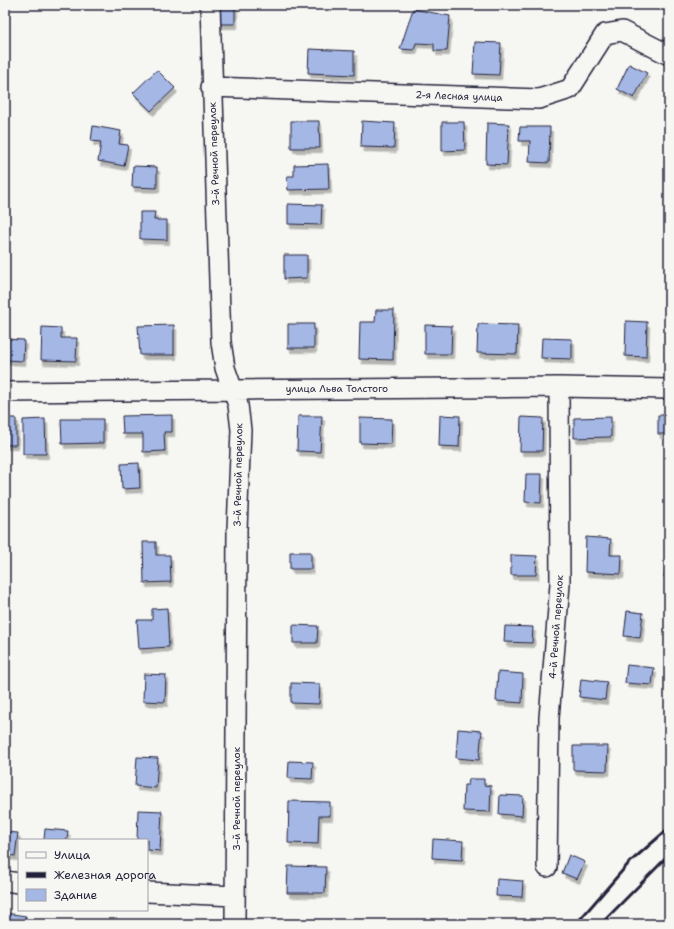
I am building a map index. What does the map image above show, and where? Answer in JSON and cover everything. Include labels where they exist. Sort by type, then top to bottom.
[{"type":"street","name":"3-й Речной переулок","points":[[210,5],[211,87],[221,342],[225,368],[238,405],[241,430],[237,530],[235,924]]},
{"type":"street","name":"2-я Лесная улица","points":[[211,87],[539,99],[570,89],[605,34],[622,31],[669,55]]},
{"type":"street","name":"улица Льва Толстого","points":[[5,392],[559,387],[669,389]]},
{"type":"street","name":"4-й Речной переулок","points":[[548,867],[549,718],[560,584],[559,387]]},
{"type":"street","points":[[5,881],[18,883]]},
{"type":"street","points":[[148,892],[235,896]]},
{"type":"building","points":[[217,5],[235,5],[235,24],[217,24]]},
{"type":"building","points":[[413,9],[450,16],[447,51],[434,51],[434,44],[416,43],[414,50],[400,49]]},
{"type":"building","points":[[475,42],[501,43],[499,75],[473,74]]},
{"type":"building","points":[[309,49],[354,51],[354,75],[308,73]]},
{"type":"building","points":[[629,64],[647,73],[634,98],[617,89]]},
{"type":"building","points":[[157,70],[175,88],[151,111],[133,93]]},
{"type":"building","points":[[669,97],[669,111],[663,109]]},
{"type":"building","points":[[291,121],[319,121],[320,148],[291,148]]},
{"type":"building","points":[[362,121],[395,123],[394,148],[361,147]]},
{"type":"building","points":[[442,122],[464,122],[465,150],[442,151]]},
{"type":"building","points":[[487,123],[509,124],[507,165],[486,164]]},
{"type":"building","points":[[93,126],[121,131],[119,144],[128,145],[124,166],[98,161],[101,142],[91,141]]},
{"type":"building","points":[[520,127],[550,127],[549,163],[529,162],[530,141],[519,141]]},
{"type":"building","points":[[328,164],[329,189],[288,190],[287,176],[294,176],[294,165]]},
{"type":"building","points":[[133,166],[157,167],[157,188],[132,187]]},
{"type":"building","points":[[288,204],[322,205],[321,225],[288,224]]},
{"type":"building","points":[[140,212],[155,212],[154,220],[167,220],[167,240],[140,239]]},
{"type":"building","points":[[284,255],[307,255],[307,278],[284,279]]},
{"type":"building","points":[[376,310],[394,310],[393,360],[359,359],[360,322],[375,322]]},
{"type":"building","points":[[626,321],[647,322],[646,357],[625,356]]},
{"type":"building","points":[[288,324],[314,324],[314,348],[288,348]]},
{"type":"building","points":[[478,324],[518,325],[517,354],[477,353]]},
{"type":"building","points":[[174,325],[174,355],[140,355],[138,326]]},
{"type":"building","points":[[425,325],[452,326],[451,354],[425,354]]},
{"type":"building","points":[[42,327],[61,328],[61,338],[77,338],[76,361],[41,360]]},
{"type":"building","points":[[666,335],[669,335],[669,358],[665,358]]},
{"type":"building","points":[[542,338],[572,339],[572,359],[541,358]]},
{"type":"building","points":[[5,339],[24,340],[23,361],[5,360]]},
{"type":"building","points":[[172,415],[172,432],[164,432],[165,451],[143,452],[143,434],[123,434],[122,416]]},
{"type":"building","points":[[440,415],[460,416],[459,447],[439,446]]},
{"type":"building","points":[[658,415],[669,415],[669,434],[658,434]]},
{"type":"building","points":[[298,416],[322,416],[320,452],[297,451]]},
{"type":"building","points":[[521,417],[543,418],[542,451],[520,451]]},
{"type":"building","points":[[611,417],[611,437],[574,438],[574,418]]},
{"type":"building","points":[[5,418],[16,418],[16,445],[5,445]]},
{"type":"building","points":[[360,418],[392,419],[391,444],[360,443]]},
{"type":"building","points":[[45,419],[46,454],[23,454],[23,420]]},
{"type":"building","points":[[61,419],[103,419],[103,443],[62,444]]},
{"type":"building","points":[[139,463],[140,488],[122,489],[121,464]]},
{"type":"building","points":[[526,474],[542,474],[541,503],[525,502]]},
{"type":"building","points":[[586,537],[611,539],[610,555],[622,555],[621,574],[585,572]]},
{"type":"building","points":[[143,542],[156,542],[156,555],[170,555],[171,582],[144,583]]},
{"type":"building","points":[[290,552],[311,552],[311,569],[290,569]]},
{"type":"building","points":[[511,555],[537,556],[536,575],[511,575]]},
{"type":"building","points":[[667,556],[669,556],[669,578],[664,577]]},
{"type":"building","points":[[167,608],[169,647],[139,649],[137,620],[152,620],[152,609]]},
{"type":"building","points":[[627,611],[643,613],[640,638],[624,636]]},
{"type":"building","points":[[293,625],[318,626],[317,643],[293,643]]},
{"type":"building","points":[[505,626],[533,627],[532,643],[504,642]]},
{"type":"building","points":[[627,665],[654,668],[652,685],[625,683]]},
{"type":"building","points":[[498,672],[523,674],[522,703],[496,701]]},
{"type":"building","points":[[144,674],[166,675],[165,702],[143,701]]},
{"type":"building","points":[[581,679],[607,682],[605,700],[579,697]]},
{"type":"building","points":[[291,683],[320,684],[319,704],[291,703]]},
{"type":"building","points":[[458,729],[482,731],[479,760],[456,758]]},
{"type":"building","points":[[573,746],[608,746],[607,771],[573,770]]},
{"type":"building","points":[[137,757],[158,758],[156,788],[135,786]]},
{"type":"building","points":[[289,761],[313,762],[312,779],[288,778]]},
{"type":"building","points":[[469,779],[484,779],[484,785],[491,786],[490,812],[463,811],[464,785],[468,785]]},
{"type":"building","points":[[500,795],[523,796],[522,816],[499,814]]},
{"type":"building","points":[[289,801],[330,802],[330,816],[319,816],[318,844],[288,843]]},
{"type":"building","points":[[138,810],[162,811],[160,851],[148,850],[148,839],[137,839]]},
{"type":"building","points":[[45,829],[68,831],[67,839],[44,839]]},
{"type":"building","points":[[5,832],[18,833],[15,856],[5,855]]},
{"type":"building","points":[[433,839],[463,841],[462,860],[432,858]]},
{"type":"building","points":[[569,855],[585,862],[577,879],[562,873]]},
{"type":"building","points":[[288,866],[326,867],[325,893],[287,893]]},
{"type":"building","points":[[497,879],[523,881],[522,897],[496,896]]},
{"type":"building","points":[[5,913],[26,916],[25,924],[5,924]]},
{"type":"building","points":[[93,922],[114,922],[114,924],[93,924]]},
{"type":"railway","points":[[576,924],[629,863],[669,828]]},
{"type":"railway","points":[[601,924],[669,855]]}]
